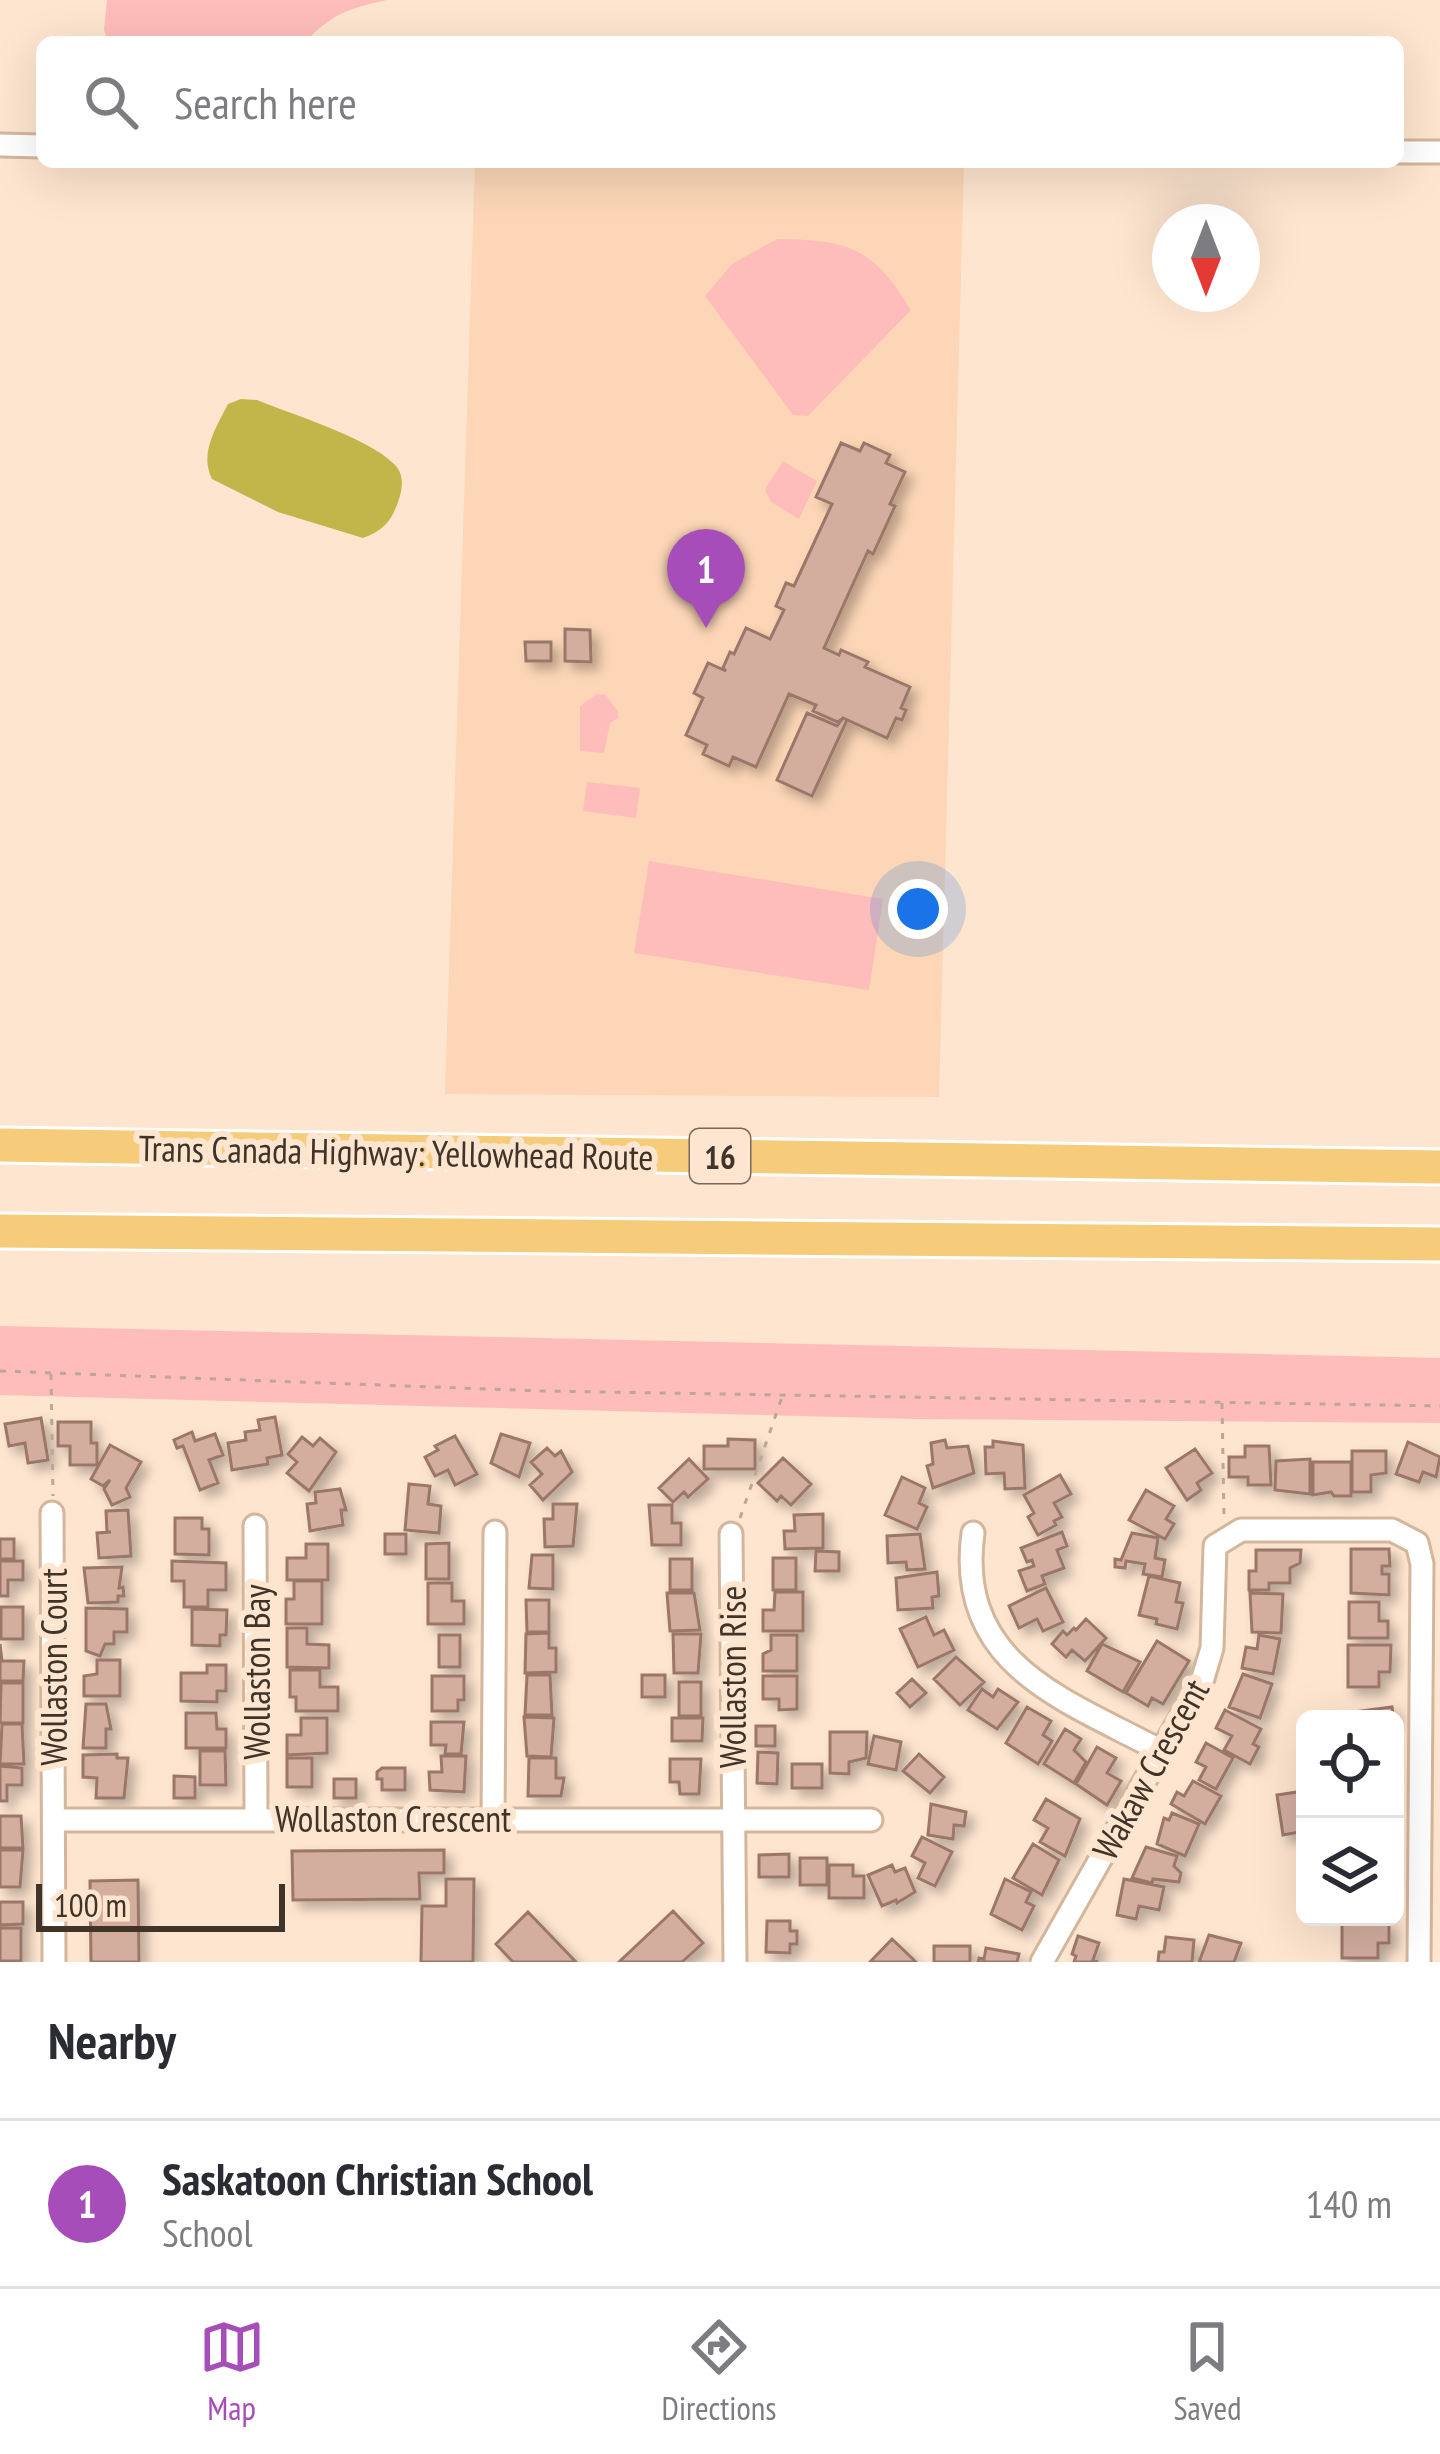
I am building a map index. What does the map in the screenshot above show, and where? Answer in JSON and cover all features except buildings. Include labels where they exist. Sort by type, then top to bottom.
[{"type":"highway","name":"Trans Canada Highway: Yellowhead Route","points":[[0,1145],[1440,1167]]},
{"type":"highway","points":[[0,1231],[1440,1244]]},
{"type":"street","points":[[0,145],[36,146]]},
{"type":"street","points":[[1404,152],[1440,152]]},
{"type":"street","name":"Wollaston Court","points":[[52,1513],[54,1820]]},
{"type":"street","name":"Wollaston Bay","points":[[255,1526],[256,1817]]},
{"type":"street","name":"Wakaw Crescent","points":[[1042,1962],[1203,1678],[1212,1648],[1215,1546],[1241,1530],[1392,1530],[1417,1543],[1422,1564],[1419,1962]]},
{"type":"street","points":[[493,1819],[495,1532]]},
{"type":"street","points":[[974,1533],[969,1562],[974,1595],[992,1642],[1010,1663],[1163,1752]]},
{"type":"street","name":"Wollaston Rise","points":[[731,1534],[732,1821]]},
{"type":"street","points":[[1404,1806],[1418,1807]]},
{"type":"street","points":[[54,1820],[54,1962]]},
{"type":"street","name":"Wollaston Crescent","points":[[54,1820],[871,1820]]},
{"type":"street","points":[[732,1821],[735,1962]]},
{"type":"path","points":[[0,1371],[541,1391],[1440,1406]]},
{"type":"path","points":[[51,1372],[54,1477]]},
{"type":"path","points":[[748,1501],[783,1395]]},
{"type":"path","points":[[1222,1403],[1224,1502]]},
{"type":"shaded area","points":[[107,0],[387,0],[342,14],[312,36],[106,36]]},
{"type":"shaded area","points":[[475,168],[964,168],[939,1097],[445,1094]]},
{"type":"shaded area","points":[[777,239],[823,242],[857,251],[884,272],[911,310],[808,416],[793,415],[705,296],[732,264]]},
{"type":"shaded area","points":[[257,400],[329,428],[394,464],[401,476],[401,490],[386,524],[363,538],[278,512],[212,479],[207,460],[211,441],[228,404]]},
{"type":"shaded area","points":[[783,461],[817,481],[799,519],[771,502],[765,490]]},
{"type":"shaded area","points":[[597,694],[606,695],[618,718],[610,723],[604,753],[580,751],[580,706]]},
{"type":"shaded area","points":[[587,782],[640,788],[636,818],[583,811]]},
{"type":"shaded area","points":[[649,861],[883,899],[869,990],[634,953]]},
{"type":"shaded area","points":[[0,1326],[1440,1358],[1440,1423],[918,1419],[0,1395]]},
{"type":"place","name":"Saskatoon Christian School","points":[[706,628]]}]
